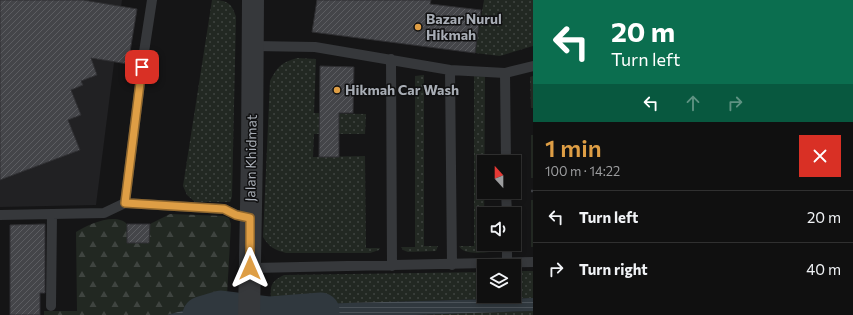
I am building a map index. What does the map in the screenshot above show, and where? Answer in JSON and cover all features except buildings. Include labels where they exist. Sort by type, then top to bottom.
[{"type":"street","name":"Jalan Khidmat","points":[[249,315],[253,0]]},
{"type":"lane","points":[[125,203],[152,0]]},
{"type":"lane","points":[[252,46],[315,47],[450,70],[505,73],[533,66]]},
{"type":"lane","points":[[391,60],[392,266]]},
{"type":"lane","points":[[450,70],[452,264]]},
{"type":"lane","points":[[505,73],[506,155]]},
{"type":"lane","points":[[0,215],[104,213],[125,203],[224,209],[236,215],[250,218]]},
{"type":"lane","points":[[51,306],[52,214]]},
{"type":"lane","points":[[521,262],[533,262]]},
{"type":"lane","points":[[250,278],[392,266],[477,263]]},
{"type":"shaded area","points":[[0,0],[122,0],[96,205],[0,207]]},
{"type":"shaded area","points":[[521,298],[533,298],[533,311],[415,315],[270,315],[271,304],[477,300],[477,303],[521,303]]},
{"type":"shaded area","points":[[221,300],[221,315],[167,315]]},
{"type":"green space","points":[[212,0],[222,1],[231,5],[236,17],[232,197],[230,202],[195,202],[187,195],[183,186]]},
{"type":"green space","points":[[484,0],[533,0],[533,46],[500,56],[475,53]]},
{"type":"green space","points":[[297,58],[316,59],[314,113],[366,114],[365,134],[314,134],[313,157],[365,156],[366,248],[380,248],[379,250],[370,253],[286,253],[273,248],[263,237],[270,81],[280,66]]},
{"type":"green space","points":[[424,75],[424,246],[438,246],[436,251],[408,252],[403,250],[401,247],[415,247],[415,76]]},
{"type":"green space","points":[[474,75],[485,76],[485,155],[477,155],[477,199],[484,199],[484,207],[477,207],[477,251],[494,251],[477,253],[466,251],[461,249],[459,246],[474,246]]},
{"type":"green space","points":[[533,76],[533,108],[531,108],[530,77]]},
{"type":"green space","points":[[531,135],[533,135],[533,178],[531,178]]},
{"type":"green space","points":[[531,200],[533,200],[533,247],[531,247]]},
{"type":"green space","points":[[170,214],[224,216],[229,218],[231,224],[227,296],[224,299],[167,315],[44,315],[44,311],[77,311],[76,232],[102,220],[116,219],[127,224],[127,243],[149,243],[150,224]]},
{"type":"green space","points":[[521,271],[533,271],[533,298],[521,298]]},
{"type":"green space","points":[[477,272],[477,300],[271,304],[273,283],[284,275]]},
{"type":"green space","points":[[533,311],[533,315],[415,315]]},
{"type":"waterway","points":[[201,315],[221,309],[270,315],[321,311]]},
{"type":"place","name":"Bazar Nurul Hikmah","points":[[418,27]]},
{"type":"place","name":"Hikmah Car Wash","points":[[337,90]]},
{"type":"route","points":[[142,67],[125,203],[224,209],[236,215],[250,218],[250,268]]}]
